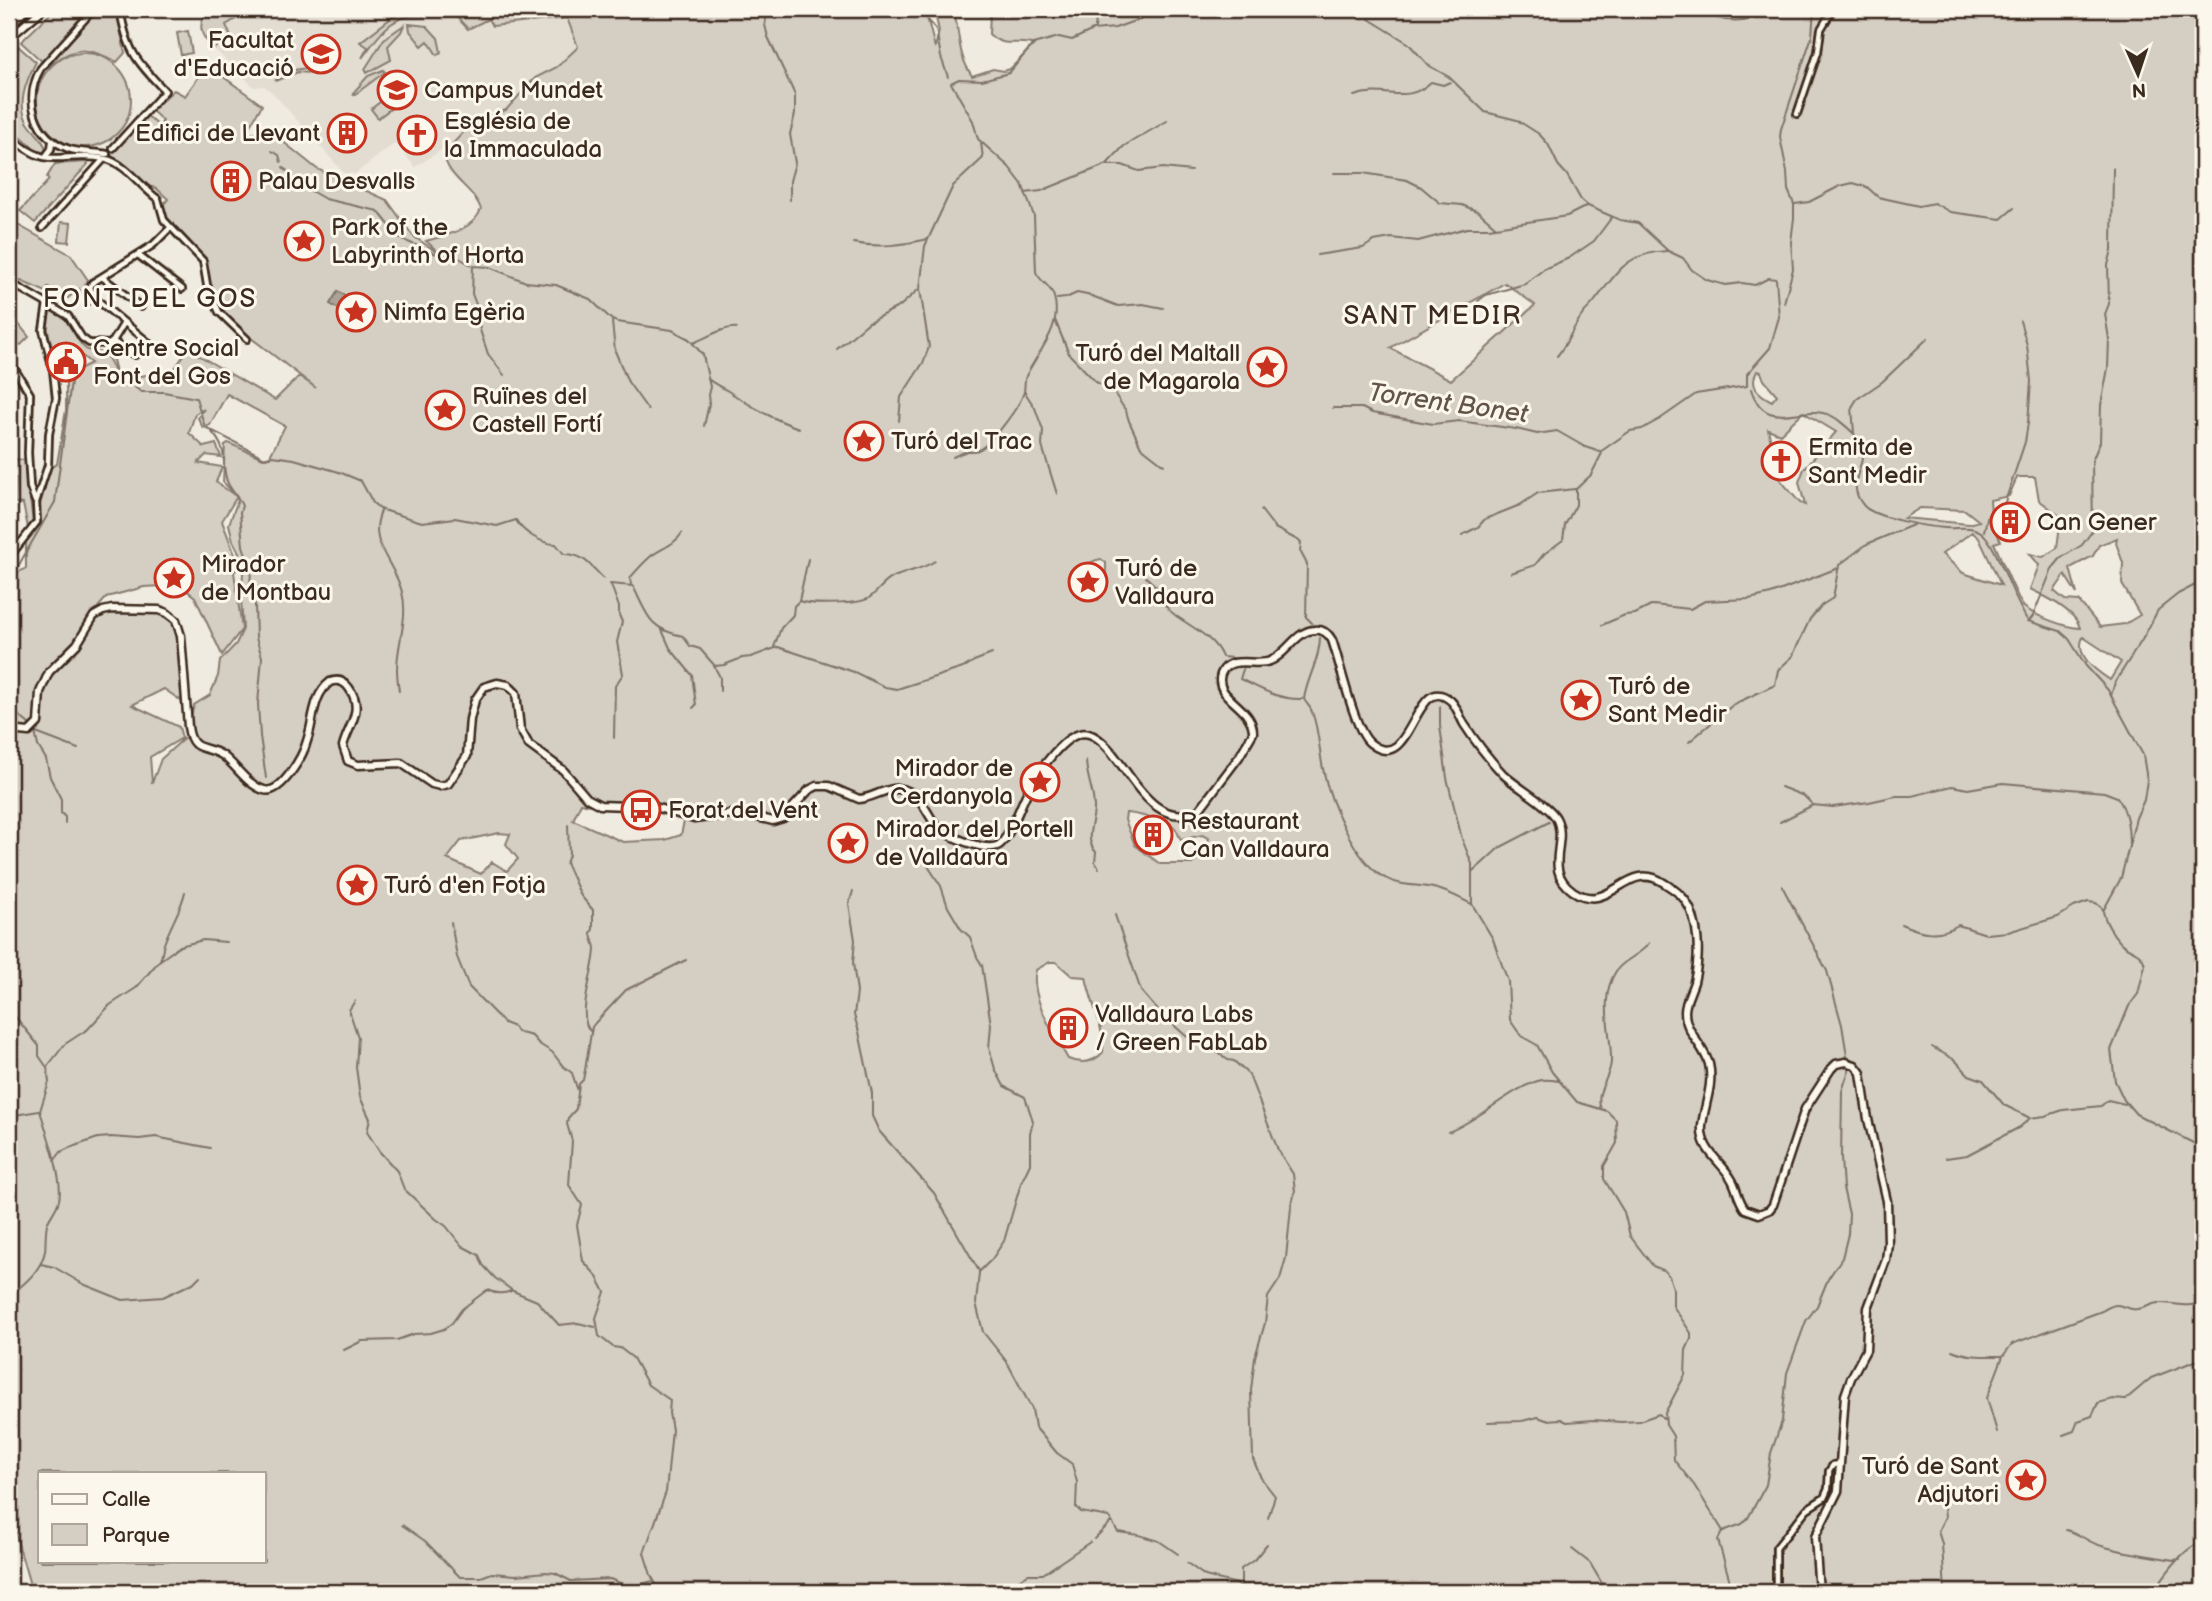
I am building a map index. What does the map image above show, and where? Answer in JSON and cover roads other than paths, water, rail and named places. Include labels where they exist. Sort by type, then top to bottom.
[{"type":"highway","points":[[9,20],[24,9]]},
{"type":"highway","points":[[9,25],[24,9]]},
{"type":"street","points":[[9,38],[43,9]]},
{"type":"street","points":[[45,157],[51,149],[51,142],[35,118],[32,99],[34,84],[41,68],[94,9]]},
{"type":"street","points":[[1797,114],[1819,48],[1821,29],[1833,9]]},
{"type":"street","points":[[113,148],[165,91],[135,60],[127,42],[120,10]]},
{"type":"street","points":[[9,135],[32,153],[45,157],[105,157]]},
{"type":"street","points":[[51,142],[105,157],[158,199],[164,220],[203,261],[207,285],[219,312],[247,339]]},
{"type":"street","points":[[42,228],[105,157]]},
{"type":"street","points":[[113,341],[135,355],[148,342],[96,299],[90,288],[92,283],[153,246],[170,228]]},
{"type":"street","points":[[138,255],[182,289]]},
{"type":"street","points":[[102,277],[141,307]]},
{"type":"street","points":[[9,282],[69,317],[87,342],[96,345],[108,344],[113,341],[124,323]]},
{"type":"street","points":[[36,502],[48,466],[49,433],[56,397],[53,370],[43,330],[47,304]]},
{"type":"street","points":[[9,360],[30,394],[28,453],[30,487],[36,502],[37,522],[11,555]]},
{"type":"street","points":[[9,730],[29,732],[37,726],[40,692],[46,677],[77,644],[96,614],[106,610],[159,610],[174,618],[180,629],[189,732],[196,745],[221,755],[262,789],[271,791],[283,783],[306,746],[320,694],[327,683],[338,680],[347,686],[355,701],[354,721],[343,746],[346,759],[354,765],[398,763],[409,767],[432,784],[448,784],[467,756],[471,713],[477,697],[487,685],[501,683],[511,688],[517,696],[520,729],[528,745],[559,767],[587,798],[597,803],[608,806],[660,808],[694,819],[740,813],[770,821],[783,818],[808,790],[817,786],[829,786],[859,799],[885,790],[899,789],[921,800],[939,828],[979,846],[990,848],[1005,839],[1028,790],[1067,739],[1078,733],[1088,734],[1099,740],[1156,806],[1180,814],[1199,810],[1206,804],[1253,733],[1249,716],[1221,687],[1225,668],[1235,662],[1260,663],[1273,660],[1306,632],[1317,629],[1323,631],[1332,640],[1360,729],[1372,745],[1384,749],[1399,745],[1425,701],[1437,696],[1446,698],[1454,705],[1465,725],[1503,773],[1555,817],[1559,830],[1557,867],[1569,888],[1583,895],[1598,897],[1613,892],[1631,878],[1648,876],[1683,897],[1690,910],[1697,948],[1695,975],[1686,1003],[1685,1017],[1707,1060],[1711,1077],[1702,1138],[1708,1151],[1731,1177],[1740,1202],[1747,1210],[1762,1213],[1773,1205],[1805,1110],[1831,1069],[1846,1062],[1860,1070],[1887,1201],[1888,1242],[1886,1260],[1870,1301],[1866,1350],[1845,1395],[1836,1496],[1815,1537],[1819,1592]]},
{"type":"street","points":[[1776,1592],[1776,1548],[1807,1509],[1824,1498],[1829,1485],[1830,1468],[1840,1464]]},
{"type":"waterway","points":[[774,9],[767,13],[765,25],[795,95],[795,114],[790,134],[795,163],[790,181],[790,200]]},
{"type":"waterway","points":[[918,9],[936,29],[948,77]]},
{"type":"waterway","points":[[1095,28],[1097,9]]},
{"type":"waterway","points":[[953,457],[984,447],[1011,415],[1024,392],[1026,376],[1048,338],[1056,308],[1053,293],[1036,272],[1034,216],[1022,184],[1009,167],[978,139],[973,121],[951,83],[959,79],[982,80],[1009,73],[1033,44],[1059,37],[1072,40],[1093,30],[1115,28],[1140,19],[1155,9]]},
{"type":"waterway","points":[[1697,9],[1718,19],[1728,20],[1749,19],[1782,9]]},
{"type":"waterway","points":[[1784,303],[1793,269],[1791,242],[1794,204],[1788,190],[1780,137],[1812,36],[1814,9]]},
{"type":"waterway","name":"Torrent Bonet","points":[[1333,408],[1362,408],[1372,413],[1433,424],[1459,421],[1537,434],[1557,431],[1600,452],[1630,431],[1642,429],[1660,419],[1696,394],[1747,386],[1747,374],[1770,348],[1779,317],[1776,279],[1769,278],[1755,285],[1725,285],[1707,280],[1692,270],[1683,258],[1668,251],[1638,223],[1620,220],[1588,206],[1581,200],[1548,144],[1539,134],[1517,120],[1485,112],[1449,77],[1428,65],[1408,43],[1369,19]]},
{"type":"waterway","points":[[1354,96],[1366,93],[1413,93],[1431,82],[1443,85],[1450,82]]},
{"type":"waterway","points":[[1106,165],[1124,146],[1167,121]]},
{"type":"waterway","points":[[2196,134],[2203,184]]},
{"type":"waterway","points":[[899,421],[901,397],[923,363],[929,347],[920,289],[925,246],[953,186],[983,158],[981,143]]},
{"type":"waterway","points":[[272,151],[279,155],[281,162]]},
{"type":"waterway","points":[[1025,193],[1041,191],[1105,165],[1122,165],[1139,171],[1163,168],[1191,171]]},
{"type":"waterway","points":[[283,167],[299,184],[325,199],[378,211],[399,237],[408,242],[439,255],[454,255],[473,266],[489,267],[526,282],[556,285],[590,299],[612,320],[672,330],[689,339],[703,355],[710,387],[704,426]]},
{"type":"waterway","points":[[2029,621],[2052,569],[2061,558],[2082,545],[2093,530],[2092,461],[2100,442],[2101,405],[2108,368],[2109,339],[2105,314],[2109,304],[2108,265],[2112,250],[2113,168]]},
{"type":"waterway","points":[[1334,173],[1363,173],[1407,180],[1421,187],[1440,203],[1462,205],[1479,212],[1495,226]]},
{"type":"waterway","points":[[1795,204],[1809,202],[1840,186],[1853,183],[1867,187],[1878,197],[1919,206],[1934,203],[1950,212],[2001,219],[2014,208]]},
{"type":"waterway","points":[[1317,255],[1363,248],[1374,241],[1391,238],[1418,241],[1467,228],[1489,228],[1567,216],[1587,206]]},
{"type":"waterway","points":[[1478,301],[1486,295],[1525,284],[1544,269],[1569,258],[1594,241],[1612,217]]},
{"type":"waterway","points":[[853,243],[890,245],[928,239]]},
{"type":"waterway","points":[[1557,356],[1583,314],[1624,266],[1641,256],[1667,251]]},
{"type":"waterway","points":[[473,266],[472,294],[480,330],[488,354],[504,375]]},
{"type":"waterway","points":[[837,349],[869,322],[900,306],[918,290]]},
{"type":"waterway","points":[[1057,299],[1077,293],[1118,306],[1143,304],[1163,308]]},
{"type":"waterway","points":[[1055,320],[1069,354],[1096,382],[1112,390],[1126,411],[1141,447],[1164,465]]},
{"type":"waterway","points":[[1984,531],[1988,515],[2004,505],[2025,442],[2031,381],[2027,345],[2020,321]]},
{"type":"waterway","points":[[612,322],[615,351],[628,382],[648,410]]},
{"type":"waterway","points":[[693,343],[721,331],[737,328]]},
{"type":"waterway","points":[[1854,433],[1852,407],[1857,399],[1882,382],[1928,338]]},
{"type":"waterway","points":[[107,354],[113,360],[116,372],[141,392],[164,392],[196,398],[205,427],[265,458],[273,456],[294,459],[339,472],[361,481],[373,503],[380,509],[422,522],[455,518],[497,526],[516,520],[533,536],[556,544],[564,554],[582,558],[604,579]]},
{"type":"waterway","points":[[9,582],[55,502],[72,374]]},
{"type":"waterway","points":[[708,379],[762,412],[799,428]]},
{"type":"waterway","points":[[1751,389],[1758,404],[1767,412],[1777,415],[1825,413],[1856,435],[1863,449],[1856,488],[1858,497],[1870,510],[1914,524],[1968,528],[1981,532],[1993,547],[2028,621],[2060,631],[2108,690],[2143,755],[2147,780],[2144,800],[2136,818],[2121,878],[2103,911],[2115,936],[2141,956],[2145,965],[2138,994],[2129,1006],[2111,1050],[2115,1081],[2124,1100],[2136,1114],[2203,1148]]},
{"type":"waterway","points":[[1024,391],[1035,408],[1043,430],[1042,446],[1057,494]]},
{"type":"waterway","points":[[212,432],[223,451],[227,481],[242,506],[240,512],[243,546],[251,569],[250,588],[255,605],[256,638],[262,657],[258,704],[266,778]]},
{"type":"waterway","points":[[1511,573],[1535,565],[1544,554],[1563,540],[1565,525],[1576,505],[1576,489],[1591,475],[1602,453]]},
{"type":"waterway","points":[[1462,535],[1478,527],[1485,519],[1520,505],[1538,493],[1575,489]]},
{"type":"waterway","points":[[1261,510],[1275,528],[1301,542],[1300,551],[1307,564],[1306,617],[1312,623]]},
{"type":"waterway","points":[[381,511],[377,534],[379,543],[398,581],[404,602],[397,674],[399,691]]},
{"type":"waterway","points":[[1689,742],[1734,704],[1775,685],[1778,670],[1792,657],[1810,619],[1822,605],[1833,598],[1839,565],[1867,544],[1913,525]]},
{"type":"waterway","points":[[631,584],[630,578],[645,562],[682,533]]},
{"type":"waterway","points":[[799,601],[808,559]]},
{"type":"waterway","points":[[774,647],[781,628],[793,615],[794,606],[799,601],[834,604],[864,600],[890,579],[935,561]]},
{"type":"waterway","points":[[1602,625],[1653,605],[1690,609],[1705,601],[1749,599],[1771,594],[1838,568]]},
{"type":"waterway","points":[[1146,577],[1158,588],[1168,609],[1208,638],[1222,657],[1245,659]]},
{"type":"waterway","points":[[2111,696],[2115,682],[2158,610],[2178,594],[2203,581]]},
{"type":"waterway","points":[[610,584],[633,586],[655,624],[683,636],[690,646],[700,649],[715,666],[778,647],[854,672],[885,687],[897,689],[963,668],[992,654]]},
{"type":"waterway","points":[[611,585],[622,622],[617,642],[623,674],[615,686],[614,738]]},
{"type":"waterway","points":[[9,588],[12,604],[9,629]]},
{"type":"waterway","points":[[662,630],[670,648],[692,675],[696,705],[693,708]]},
{"type":"waterway","points":[[1320,638],[1304,699],[1311,709],[1318,733],[1323,769],[1331,798],[1345,830],[1364,859],[1385,878],[1397,883],[1431,887],[1472,904]]},
{"type":"waterway","points":[[714,666],[720,677],[720,691]]},
{"type":"waterway","points":[[1244,666],[1240,679],[1278,696],[1302,699]]},
{"type":"waterway","points":[[1440,707],[1447,778],[1462,839],[1472,864],[1472,904],[1493,939],[1508,981],[1510,1020],[1521,1036],[1537,1045],[1552,1072],[1577,1102],[1607,1111],[1616,1120],[1617,1143],[1604,1166],[1604,1179],[1624,1212],[1630,1236],[1653,1266],[1665,1271],[1669,1276],[1673,1288],[1673,1306],[1691,1333],[1686,1350],[1685,1375],[1665,1413],[1666,1425],[1673,1436],[1674,1460],[1694,1485],[1723,1531]]},
{"type":"waterway","points":[[9,711],[30,725]]},
{"type":"waterway","points":[[35,732],[50,777],[61,799],[61,813],[65,817],[65,823]]},
{"type":"waterway","points":[[36,733],[78,749]]},
{"type":"waterway","points":[[1086,760],[1094,804],[1090,842],[1096,852],[1095,862],[1099,868]]},
{"type":"waterway","points":[[1780,822],[1813,805],[1833,807],[1896,796],[1912,796],[1952,786],[1968,789],[2003,783],[2104,792],[2117,797],[2126,815],[2129,848]]},
{"type":"waterway","points":[[1781,787],[1804,796],[1812,804]]},
{"type":"waterway","points":[[1474,871],[1499,848],[1549,822]]},
{"type":"waterway","points":[[568,825],[569,855],[566,863],[581,896],[593,910],[591,933],[595,949],[585,1005],[585,1016],[591,1032]]},
{"type":"waterway","points":[[924,860],[941,886],[948,907],[961,929],[970,937],[982,965],[991,1025],[989,1048],[995,1069],[1004,1086],[1025,1097],[1033,1121],[1030,1133],[1030,1164],[1021,1183],[1004,1241],[979,1272]]},
{"type":"waterway","points":[[1782,886],[1827,971],[1842,1025],[1847,1056]]},
{"type":"waterway","points":[[853,891],[849,904],[855,940],[853,963],[857,992],[854,1015],[872,1093],[872,1116],[879,1131],[934,1193],[979,1271]]},
{"type":"waterway","points":[[160,960],[185,892]]},
{"type":"waterway","points":[[1901,924],[1930,932],[1944,931],[1958,925],[1986,934],[2008,932],[2058,917],[2088,902],[2096,903],[2103,909]]},
{"type":"waterway","points":[[1115,915],[1141,991],[1160,1013],[1186,1036],[1234,1061],[1249,1075],[1278,1150],[1293,1174],[1295,1192],[1286,1258],[1280,1279],[1268,1297],[1251,1390],[1253,1459],[1261,1478],[1275,1496],[1268,1518]]},
{"type":"waterway","points":[[451,922],[457,957],[469,987],[504,1023],[514,1027],[517,1032],[532,1036],[552,1052],[572,1073],[578,1091]]},
{"type":"waterway","points":[[9,1297],[40,1265],[45,1251],[47,1224],[59,1200],[57,1168],[40,1111],[49,1082],[47,1067],[65,1044],[88,1029],[110,1005],[136,988],[159,961],[180,946],[203,940],[226,942]]},
{"type":"waterway","points":[[1601,1109],[1599,1097],[1611,1062],[1607,1016],[1611,982],[1619,967],[1649,943]]},
{"type":"waterway","points":[[660,1592],[644,1553],[666,1492],[672,1430],[670,1400],[648,1385],[633,1358],[599,1336],[596,1318],[605,1292],[596,1275],[583,1261],[577,1225],[582,1205],[569,1185],[572,1141],[567,1124],[568,1118],[576,1109],[592,1027],[626,990],[686,960]]},
{"type":"waterway","points":[[355,1001],[349,1010],[358,1037],[356,1067],[360,1097],[370,1119],[367,1132],[397,1171],[404,1189],[446,1226],[462,1246],[479,1255],[483,1265],[495,1278],[513,1291],[537,1301],[559,1325],[578,1323],[595,1327]]},
{"type":"waterway","points":[[9,1009],[39,1046],[39,1056],[46,1066]]},
{"type":"waterway","points":[[1932,1047],[1955,1060],[1969,1075],[1983,1080],[2004,1105],[2030,1118],[2063,1110],[2101,1106],[2108,1100],[2125,1104]]},
{"type":"waterway","points":[[1723,1531],[1742,1524],[1748,1518],[1766,1485],[1771,1453],[1782,1421],[1787,1373],[1806,1321],[1817,1306],[1828,1279],[1842,1258],[1848,1234],[1849,1214],[1843,1188],[1841,1158],[1842,1091],[1849,1070]]},
{"type":"waterway","points":[[1448,1132],[1531,1083],[1559,1081]]},
{"type":"waterway","points":[[9,1116],[39,1111]]},
{"type":"waterway","points":[[1946,1158],[1967,1155],[2020,1127],[2029,1119]]},
{"type":"waterway","points":[[54,1161],[61,1152],[98,1138],[156,1137],[210,1148]]},
{"type":"waterway","points":[[41,1264],[54,1267],[83,1284],[123,1300],[163,1297],[193,1283],[200,1276]]},
{"type":"waterway","points":[[979,1273],[976,1303],[983,1332],[1007,1362],[1032,1409],[1035,1427],[1057,1453],[1072,1464],[1077,1482],[1076,1507],[1081,1512],[1109,1517],[1118,1532],[1159,1541],[1178,1554]]},
{"type":"waterway","points":[[344,1350],[362,1341],[397,1340],[444,1329],[462,1309],[487,1290],[499,1294],[511,1291]]},
{"type":"waterway","points":[[1997,1432],[1987,1398],[2003,1356],[2012,1344],[2115,1305],[2136,1309],[2159,1303],[2203,1303]]},
{"type":"waterway","points":[[1952,1350],[1970,1355],[2002,1356]]},
{"type":"waterway","points":[[2063,1435],[2074,1431],[2078,1421],[2092,1416],[2098,1403],[2113,1399],[2125,1400],[2151,1378],[2203,1358]]},
{"type":"waterway","points":[[9,1391],[9,1422]]},
{"type":"waterway","points":[[1488,1422],[1522,1421],[1538,1417],[1567,1422],[1621,1422],[1639,1421],[1659,1414],[1664,1419]]},
{"type":"waterway","points":[[9,1477],[13,1495],[9,1514]]},
{"type":"waterway","points":[[1942,1492],[1945,1517],[1938,1531],[1942,1544],[1945,1592]]},
{"type":"waterway","points":[[1094,1539],[1111,1522]]},
{"type":"waterway","points":[[402,1525],[425,1541],[460,1577],[481,1577],[492,1573],[516,1575],[546,1572],[555,1573],[571,1581],[610,1579],[630,1587],[653,1581]]},
{"type":"waterway","points":[[2066,1530],[2097,1545],[2180,1559]]},
{"type":"waterway","points":[[1722,1532],[1718,1540],[1731,1592]]},
{"type":"waterway","points":[[1000,1592],[1028,1574],[1043,1574],[1090,1542]]},
{"type":"waterway","points":[[2152,1592],[2181,1556],[2203,1542]]},
{"type":"waterway","points":[[1241,1587],[1241,1569],[1254,1560],[1267,1544]]},
{"type":"waterway","points":[[1572,1549],[1590,1563],[1607,1592]]},
{"type":"waterway","points":[[1187,1563],[1205,1576],[1237,1584],[1243,1592]]},
{"type":"place","name":"Facultat d'Educació","points":[[321,54]]},
{"type":"place","name":"Campus Mundet","points":[[397,90]]},
{"type":"place","name":"Edifici de Llevant","points":[[347,133]]},
{"type":"place","name":"Església de la Immaculada","points":[[417,135]]},
{"type":"place","name":"Palau Desvalls","points":[[231,181]]},
{"type":"place","name":"Park of the Labyrinth of Horta","points":[[304,241]]},
{"type":"place","name":"Nimfa Egèria","points":[[356,312]]},
{"type":"place","name":"Centre Social Font del Gos","points":[[66,362]]},
{"type":"place","name":"Turó del Maltall de Magarola","points":[[1267,367]]},
{"type":"place","name":"Ruïnes del Castell Fortí","points":[[445,410]]},
{"type":"place","name":"Turó del Trac","points":[[864,441]]},
{"type":"place","name":"Ermita de Sant Medir","points":[[1781,461]]},
{"type":"place","name":"Can Gener","points":[[2010,522]]},
{"type":"place","name":"Mirador de Montbau","points":[[174,578]]},
{"type":"place","name":"Turó de Valldaura","points":[[1088,582]]},
{"type":"place","name":"Turó de Sant Medir","points":[[1581,700]]},
{"type":"place","name":"Mirador de Cerdanyola","points":[[1040,782]]},
{"type":"place","name":"Forat del Vent","points":[[641,810]]},
{"type":"place","name":"Restaurant Can Valldaura","points":[[1153,835]]},
{"type":"place","name":"Mirador del Portell de Valldaura","points":[[848,843]]},
{"type":"place","name":"Turó d'en Fotja","points":[[357,885]]},
{"type":"place","name":"Valldaura Labs / Green FabLab","points":[[1068,1028]]},
{"type":"place","name":"Turó de Sant Adjutori","points":[[2026,1480]]},
{"type":"district","name":"FONT DEL GOS","points":[[150,299]]},
{"type":"district","name":"SANT MEDIR","points":[[1433,316]]}]
